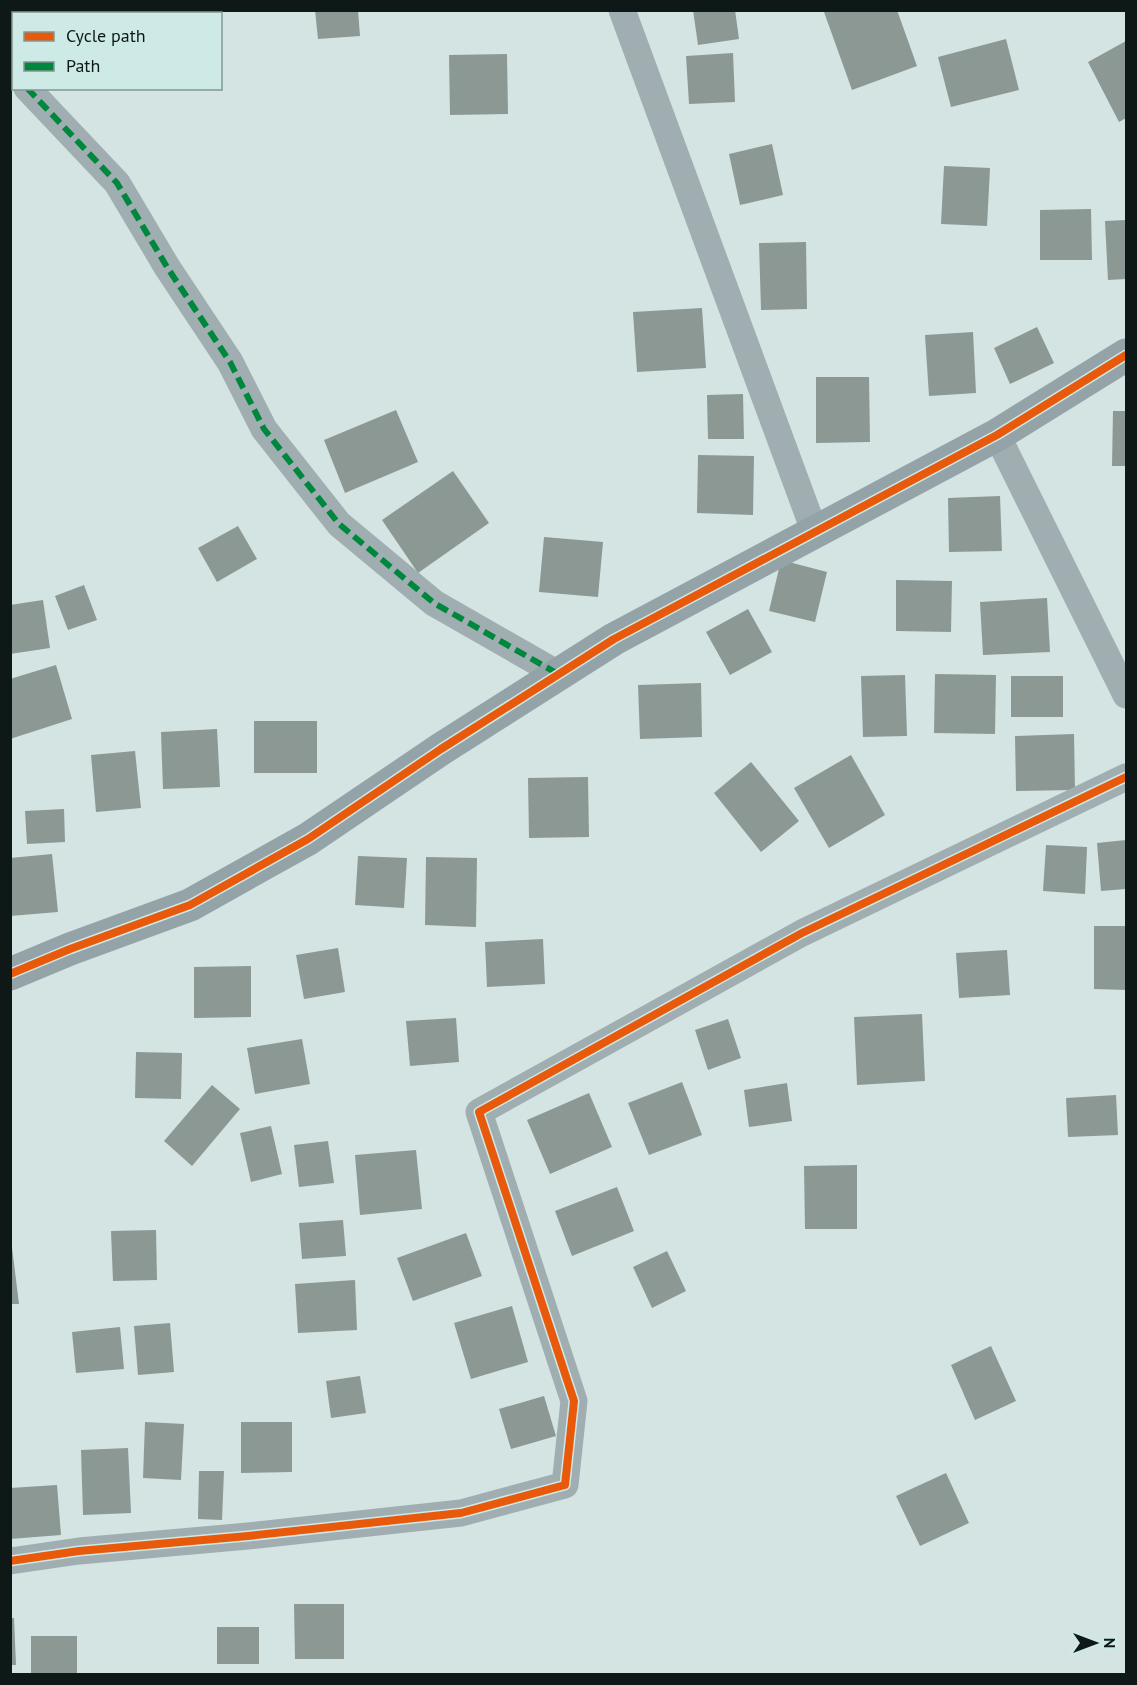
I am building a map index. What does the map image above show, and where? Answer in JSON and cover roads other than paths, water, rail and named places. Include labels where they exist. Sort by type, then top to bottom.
[{"type":"street","points":[[622,10],[815,533]]},
{"type":"street","points":[[29,90],[117,183],[167,267],[230,362],[264,429],[339,524],[434,603],[558,674]]},
{"type":"street","points":[[10,974],[200,900],[308,839],[614,639],[996,435],[1126,356]]},
{"type":"street","points":[[996,435],[1126,695]]},
{"type":"street","points":[[10,1561],[79,1551],[461,1514],[565,1485],[574,1401],[479,1112],[802,933],[1126,777]]}]
